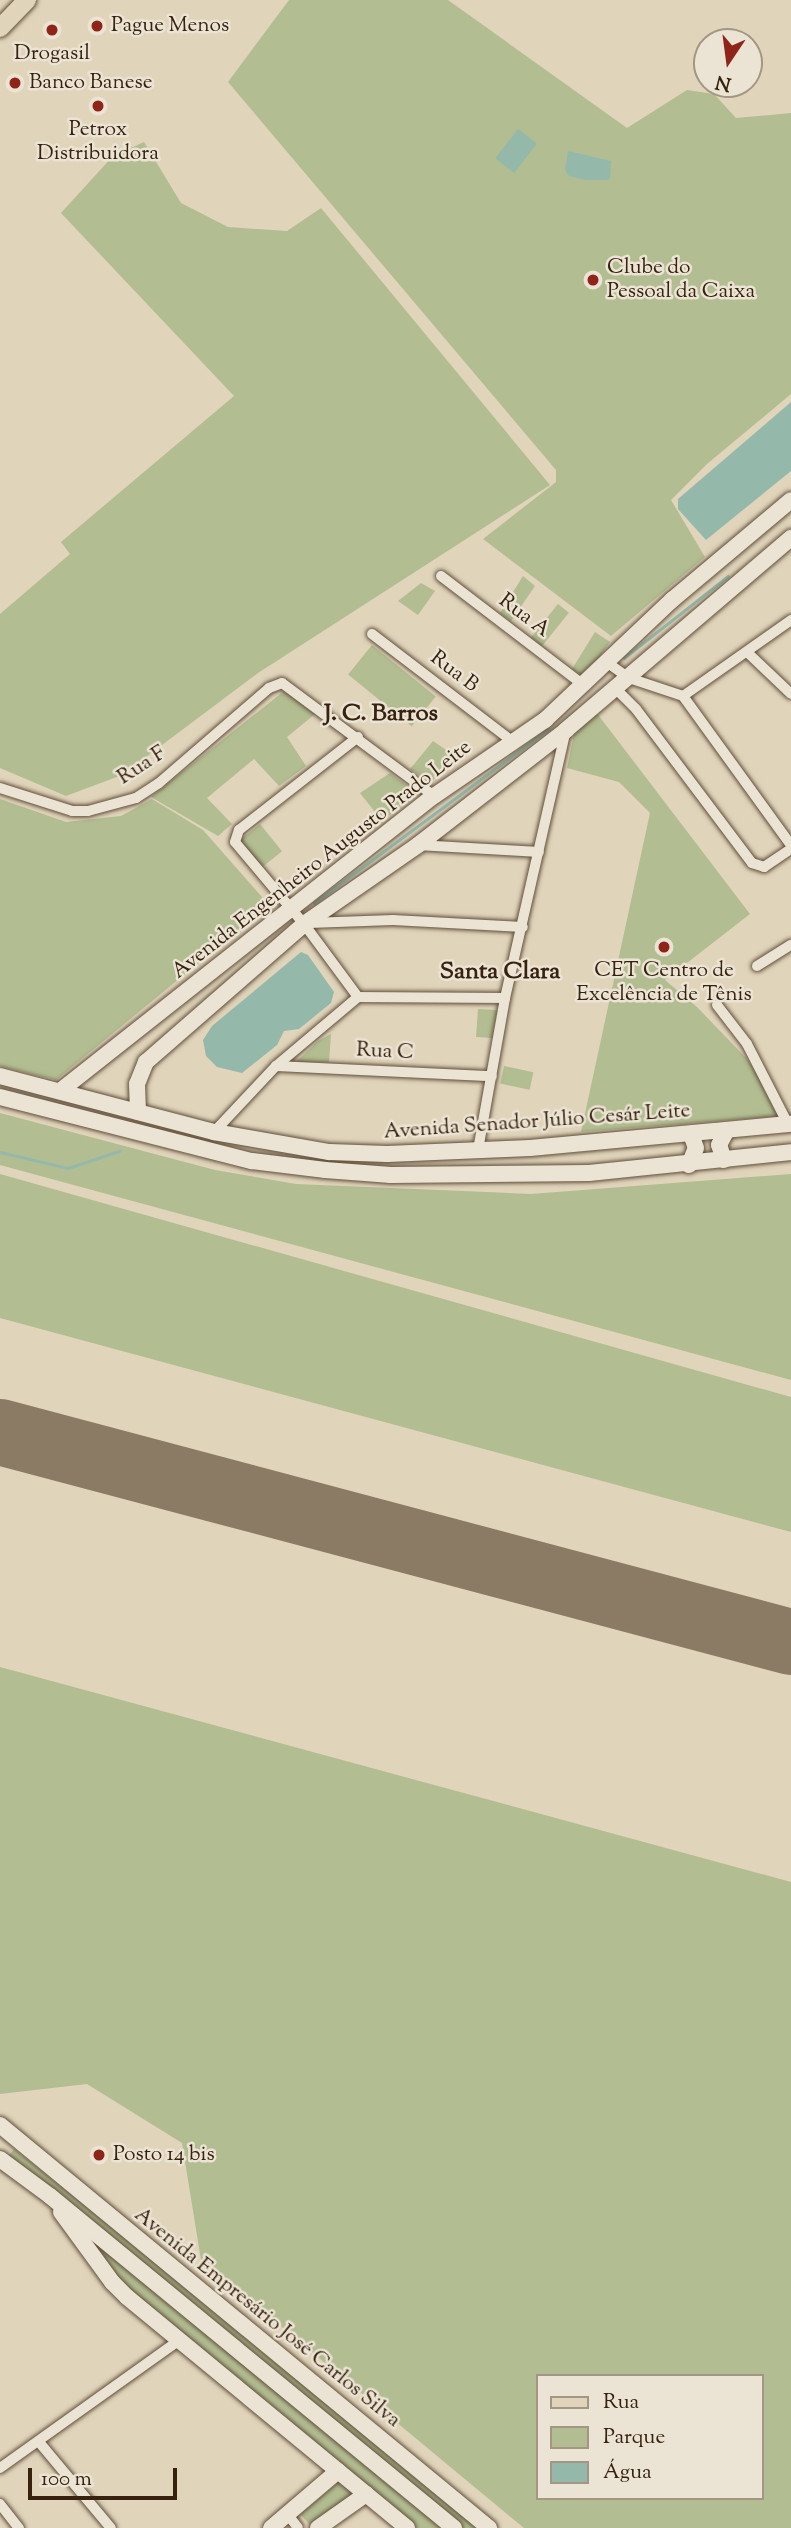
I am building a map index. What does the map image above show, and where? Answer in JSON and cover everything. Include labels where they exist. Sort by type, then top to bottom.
[{"type":"main road","points":[[0,28],[27,0]]},
{"type":"main road","name":"Avenida Engenheiro Augusto Prado Leite","points":[[60,1091],[434,796],[545,720],[672,600],[791,500]]},
{"type":"main road","name":"Avenida Engenheiro Augusto Prado Leite","points":[[138,1112],[137,1084],[146,1062],[304,924],[418,845],[566,730],[791,538]]},
{"type":"main road","name":"Avenida Senador Júlio Cesár Leite","points":[[0,1076],[214,1132],[329,1152],[387,1154],[478,1150],[789,1124]]},
{"type":"main road","name":"Avenida Senador Júlio Cesár Leite","points":[[0,1097],[252,1161],[391,1175],[589,1173],[689,1165],[791,1152]]},
{"type":"main road","points":[[724,1160],[719,1145],[727,1130]]},
{"type":"main road","points":[[689,1165],[696,1149],[691,1134]]},
{"type":"main road","name":"Avenida Empresário José Carlos Silva","points":[[0,2126],[489,2528]]},
{"type":"main road","name":"Avenida Empresário José Carlos Silva","points":[[18,2140],[7,2146],[1,2159],[50,2196],[454,2528]]},
{"type":"main road","name":"Avenida Empresário José Carlos Silva","points":[[50,2196],[112,2282],[178,2341],[407,2528]]},
{"type":"main road","points":[[271,2528],[293,2522],[338,2471]]},
{"type":"main road","points":[[318,2528],[366,2494]]},
{"type":"street","name":"Rua A","points":[[441,576],[584,686]]},
{"type":"street","points":[[683,696],[748,653],[791,620]]},
{"type":"street","name":"Rua B","points":[[372,634],[512,741]]},
{"type":"street","points":[[748,653],[791,694]]},
{"type":"street","points":[[608,663],[629,678],[683,696],[791,847],[764,867],[752,863],[636,709],[616,689]]},
{"type":"street","name":"Rua F","points":[[0,788],[72,811],[88,811],[136,798],[159,783],[269,688],[282,683],[358,737]]},
{"type":"street","points":[[478,1150],[505,998],[566,730]]},
{"type":"street","points":[[358,997],[304,924],[239,849],[235,836],[358,737],[434,796]]},
{"type":"street","points":[[418,845],[539,852]]},
{"type":"street","points":[[304,924],[393,920],[523,927]]},
{"type":"street","points":[[757,966],[791,945]]},
{"type":"street","points":[[214,1132],[276,1066],[358,997],[505,998]]},
{"type":"street","points":[[717,1005],[747,1044],[789,1124]]},
{"type":"street","name":"Rua C","points":[[276,1066],[492,1076]]},
{"type":"street","points":[[0,2468],[178,2341]]},
{"type":"street","points":[[39,2442],[111,2528]]},
{"type":"street","points":[[0,2504],[19,2528]]},
{"type":"green space","name":"Clube do Pessoal da Caixa","points":[[289,0],[448,0],[627,128],[687,90],[693,91],[693,98],[718,98],[736,118],[791,113],[791,394],[707,464],[671,500],[705,557],[611,636],[483,539],[556,482],[556,470],[228,82]]},
{"type":"green space","points":[[144,142],[181,203],[228,227],[287,231],[321,208],[550,485],[258,673],[122,775],[66,796],[0,768],[0,614],[70,554],[61,542],[234,396],[61,213],[113,156]]},
{"type":"green space","points":[[523,576],[535,586],[511,621],[500,613]]},
{"type":"green space","points":[[421,583],[435,591],[418,615],[398,601]]},
{"type":"green space","points":[[558,604],[569,613],[542,646],[531,637]]},
{"type":"green space","points":[[595,632],[610,642],[585,677],[572,669]]},
{"type":"green space","points":[[372,645],[436,697],[412,726],[348,675]]},
{"type":"green space","points":[[284,691],[315,714],[287,737],[306,766],[279,786],[254,759],[207,798],[232,824],[218,836],[151,797]]},
{"type":"green space","name":"CET Centro de Excelência de Tênis","points":[[596,712],[750,914],[665,980],[698,1008],[748,1060],[772,1098],[779,1116],[581,1132],[650,813],[619,782],[567,768],[575,729]]},
{"type":"green space","points":[[433,741],[461,760],[430,782],[410,769]]},
{"type":"green space","points":[[390,773],[417,793],[382,821],[360,793]]},
{"type":"green space","points":[[0,799],[66,822],[121,816],[152,799],[203,830],[269,905],[56,1080],[0,1066]]},
{"type":"green space","points":[[260,824],[282,851],[262,868],[240,840]]},
{"type":"green space","points":[[478,1009],[497,1010],[492,1038],[476,1037]]},
{"type":"green space","points":[[331,1034],[329,1062],[296,1062],[318,1041]]},
{"type":"green space","points":[[504,1066],[533,1072],[530,1090],[500,1084]]},
{"type":"green space","points":[[0,1113],[215,1170],[296,1184],[531,1194],[791,1174],[791,1380],[0,1165]]},
{"type":"green space","points":[[0,1174],[791,1397],[791,1532],[0,1318]]},
{"type":"green space","points":[[0,1667],[791,1882],[791,2528],[524,2528],[201,2260],[182,2143],[87,2084],[0,2094]]},
{"type":"green space","points":[[14,2149],[482,2528],[462,2528],[8,2157]]},
{"type":"green space","points":[[79,2230],[446,2528],[416,2528],[128,2291]]},
{"type":"green space","points":[[340,2481],[355,2494],[312,2527],[300,2514]]},
{"type":"water","points":[[518,129],[537,144],[514,173],[495,158]]},
{"type":"water","points":[[568,151],[611,161],[610,178],[585,180],[569,176],[565,170]]},
{"type":"water","points":[[791,402],[791,471],[706,540],[678,509],[678,499]]},
{"type":"water","points":[[301,952],[308,955],[334,992],[331,1003],[299,1029],[284,1031],[277,1045],[242,1073],[217,1067],[206,1056],[203,1040],[212,1026]]},
{"type":"waterway","points":[[624,658],[728,576]]},
{"type":"waterway","points":[[314,903],[548,729]]},
{"type":"waterway","points":[[0,1152],[68,1168],[119,1151]]},
{"type":"runway","points":[[0,1432],[791,1642]]},
{"type":"place","name":"Pague Menos","points":[[97,26]]},
{"type":"place","name":"Drogasil","points":[[52,30]]},
{"type":"place","name":"Banco Banese","points":[[15,83]]},
{"type":"place","name":"Petrox Distribuidora","points":[[98,106]]},
{"type":"place","name":"Clube do Pessoal da Caixa","points":[[593,280]]},
{"type":"place","name":"CET Centro de Excelência de Tênis","points":[[664,947]]},
{"type":"place","name":"Posto 14 bis","points":[[99,2155]]},
{"type":"district","name":"J. C. Barros","points":[[381,715]]},
{"type":"district","name":"Santa Clara","points":[[500,973]]}]
